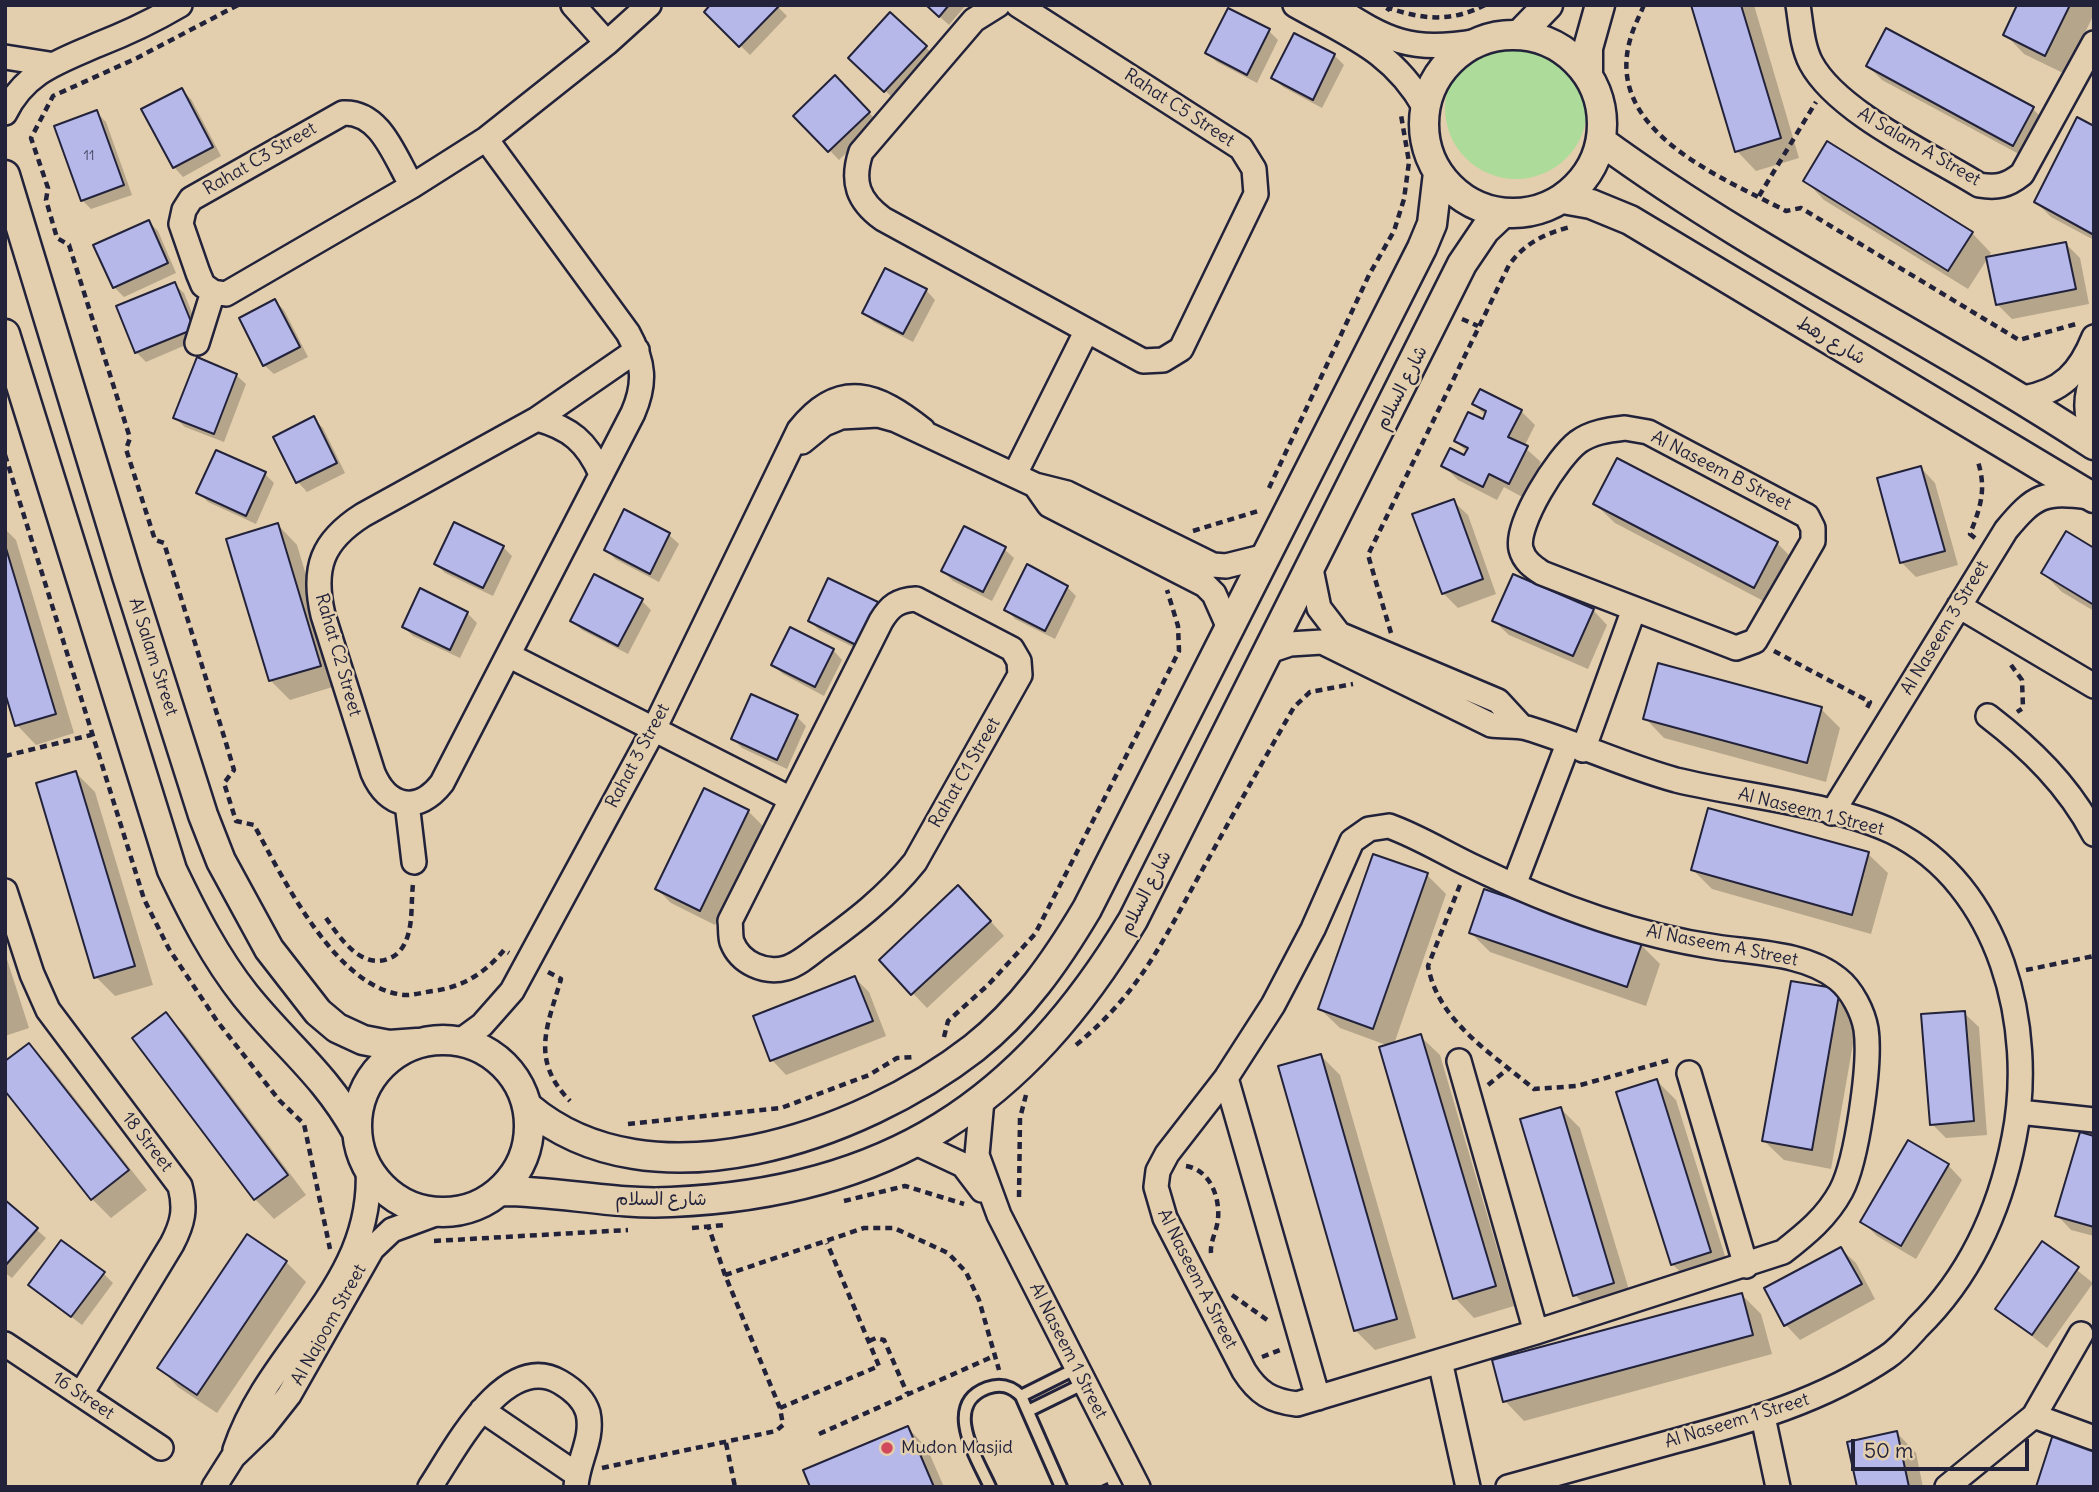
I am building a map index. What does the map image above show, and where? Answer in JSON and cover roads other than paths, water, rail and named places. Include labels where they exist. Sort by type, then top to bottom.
[{"type":"street","points":[[5,113],[23,84],[49,64],[97,46],[180,5]]},
{"type":"street","points":[[573,5],[607,43]]},
{"type":"street","points":[[197,343],[213,292],[226,294],[239,287],[412,186],[486,139],[607,43],[649,5]]},
{"type":"street","name":"Rahat C5 Street","points":[[998,5],[974,20],[861,152],[855,169],[857,190],[867,207],[883,219],[1086,332],[1143,361],[1163,360],[1181,349],[1247,217],[1256,194],[1254,169],[1241,148],[1018,5]]},
{"type":"street","points":[[1295,5],[1388,60],[1409,82],[1411,106],[1438,173],[1455,193],[1477,207],[1502,214],[1523,214],[1544,209],[1563,199],[1581,184],[1594,164],[1601,141],[1603,118],[1598,96],[1588,75],[1570,55],[1547,41],[1520,34],[1499,35],[1440,48],[1402,43],[1373,32],[1332,5]]},
{"type":"street","points":[[1520,34],[1548,5]]},
{"type":"street","points":[[1588,75],[1588,48],[1600,5]]},
{"type":"street","name":"Al Salam A Street","points":[[1798,5],[1810,61],[1826,86],[1849,106],[1979,186],[1994,188],[2010,184],[2022,174],[2088,69],[2094,43]]},
{"type":"street","points":[[1411,106],[1431,87],[1442,68],[1458,52],[1478,41]]},
{"type":"street","points":[[5,57],[49,64]]},
{"type":"street","name":"Rahat C3 Street","points":[[213,292],[203,285],[181,224],[184,210],[191,199],[331,118],[356,112],[368,117],[377,126],[412,186]]},
{"type":"street","points":[[414,862],[407,803],[421,801],[433,794],[442,783],[510,656],[640,398],[643,366],[638,350],[486,139]]},
{"type":"street","points":[[1601,141],[1674,194],[2023,398],[2094,445]]},
{"type":"street","points":[[528,1107],[564,1133],[620,1153],[669,1157],[722,1155],[774,1145],[824,1130],[935,1075],[975,1048],[1018,1007],[1056,961],[1087,909],[1230,630],[1422,248],[1437,199],[1438,173]]},
{"type":"street","name":"Al Salam Street","points":[[5,175],[127,576],[203,815],[221,861],[269,950],[318,1012],[337,1028],[363,1040],[389,1045],[417,1043]]},
{"type":"street","name":"شارع رهط","points":[[1563,199],[1591,204],[1630,220],[2094,498]]},
{"type":"street","name":"شارع السلام","points":[[502,1191],[550,1192],[618,1202],[720,1199],[820,1180],[869,1164],[916,1143],[982,1100],[1026,1062],[1067,1018],[1103,971],[1133,920],[1462,264],[1485,230],[1502,214]]},
{"type":"street","points":[[2023,398],[2051,391],[2075,374],[2085,361],[2087,330]]},
{"type":"street","points":[[1025,480],[1086,332]]},
{"type":"street","points":[[5,334],[172,870],[194,916],[220,960],[246,996],[328,1085],[357,1132],[368,1168],[380,1186],[397,1200],[417,1209],[438,1213],[461,1212],[483,1204],[502,1191],[516,1173],[526,1152],[530,1129],[528,1107],[511,1072],[498,1058],[460,1041],[438,1039],[417,1043],[391,1056],[371,1077],[359,1103],[357,1132]]},
{"type":"street","name":"Rahat C2 Street","points":[[407,803],[391,799],[379,788],[323,615],[317,592],[319,568],[328,546],[343,528],[537,419],[638,350]]},
{"type":"street","points":[[2094,374],[2088,388],[2085,408],[2094,438]]},
{"type":"street","name":"Rahat 3 Street","points":[[460,1041],[500,1006],[527,962],[654,729],[799,430],[813,412],[833,400],[856,396],[879,399],[923,430],[1025,480],[1057,489],[1099,520],[1157,549],[1205,585],[1214,594],[1230,630]]},
{"type":"street","points":[[537,419],[567,429],[578,437],[588,448],[601,474]]},
{"type":"street","name":"Al Naseem B Street","points":[[1625,428],[1648,432],[1807,516],[1813,528],[1814,541],[1755,641],[1736,648],[1634,609],[1542,573],[1529,564],[1521,551],[1520,535],[1525,520],[1563,456],[1580,440],[1601,430],[1625,428]]},
{"type":"street","name":"Al Naseem 3 Street","points":[[1832,813],[1994,548],[2029,503],[2046,495],[2094,498]]},
{"type":"street","name":"Rahat 3 Street","points":[[1157,549],[1213,565],[1226,566],[1266,556]]},
{"type":"street","name":"Al Naseem 1 Street","points":[[1311,569],[1319,608],[1339,634],[1412,676],[1460,710],[1491,725],[1522,727],[1674,779],[1832,813],[1892,832],[1932,857],[1965,891],[1989,932],[2006,974],[2018,1034],[2020,1112],[2006,1179],[1980,1245],[1941,1305],[1890,1355],[1825,1394],[1763,1417],[1508,1487]]},
{"type":"street","name":"Rahat C1 Street","points":[[916,599],[1012,649],[1019,661],[1020,675],[915,862],[876,905],[835,936],[787,968],[765,970],[745,960],[732,943],[730,921],[791,799],[889,608],[901,600],[916,599]]},
{"type":"street","points":[[1959,606],[2094,686]]},
{"type":"street","points":[[1514,885],[1634,609]]},
{"type":"street","name":"Al Naseem 1 Street","points":[[1266,652],[1305,641],[1322,642],[1412,676],[1471,689],[1498,701],[1522,727]]},
{"type":"street","points":[[510,656],[791,799]]},
{"type":"street","points":[[1460,710],[1471,689]]},
{"type":"street","points":[[1994,720],[2042,762],[2091,823]]},
{"type":"street","name":"Al Naseem A Street","points":[[1389,826],[1514,885],[1653,934],[1817,965],[1840,981],[1857,1002],[1866,1029],[1866,1057],[1855,1149],[1842,1190],[1817,1226],[1783,1252],[1746,1266],[1318,1398],[1297,1404],[1275,1401],[1256,1389],[1165,1218],[1156,1187],[1158,1171],[1167,1154],[1226,1078],[1273,1005],[1313,929],[1352,841],[1368,829],[1389,826]]},
{"type":"street","name":"18 Street","points":[[5,891],[32,974],[48,1010],[180,1186],[185,1205],[182,1226],[81,1394]]},
{"type":"street","points":[[1459,1061],[1536,1332]]},
{"type":"street","points":[[1689,1073],[1746,1266]]},
{"type":"street","points":[[1226,1078],[1318,1398]]},
{"type":"street","name":"Al Naseem 1 Street","points":[[982,1100],[977,1155],[999,1215],[1138,1487]]},
{"type":"street","points":[[2020,1112],[2094,1120]]},
{"type":"street","name":"Al Naseem 1 Street","points":[[916,1143],[962,1165],[999,1215]]},
{"type":"street","name":"Al Najoom Street","points":[[286,1377],[350,1264],[365,1222],[368,1168]]},
{"type":"street","name":"Al Najoom Street","points":[[214,1487],[233,1457],[249,1416],[286,1377],[372,1249],[392,1230],[438,1213]]},
{"type":"street","points":[[1947,1487],[2034,1416],[2081,1334]]},
{"type":"street","name":"16 Street","points":[[5,1344],[162,1448]]},
{"type":"street","points":[[1440,1361],[1468,1487]]},
{"type":"street","points":[[430,1487],[482,1410],[493,1397],[527,1378],[553,1378],[575,1391],[588,1413],[589,1438],[576,1480],[482,1410]]},
{"type":"street","points":[[2034,1416],[2094,1438]]},
{"type":"street","points":[[1763,1417],[1778,1487]]},
{"type":"lane","points":[[1021,1396],[1081,1376]]},
{"type":"lane","points":[[1028,1410],[1081,1376]]},
{"type":"lane","points":[[990,1487],[963,1420],[966,1406],[975,1394],[1000,1385],[1012,1388],[1021,1396],[1061,1487]]},
{"type":"place","name":"Mudon Masjid","points":[[887,1448]]}]
